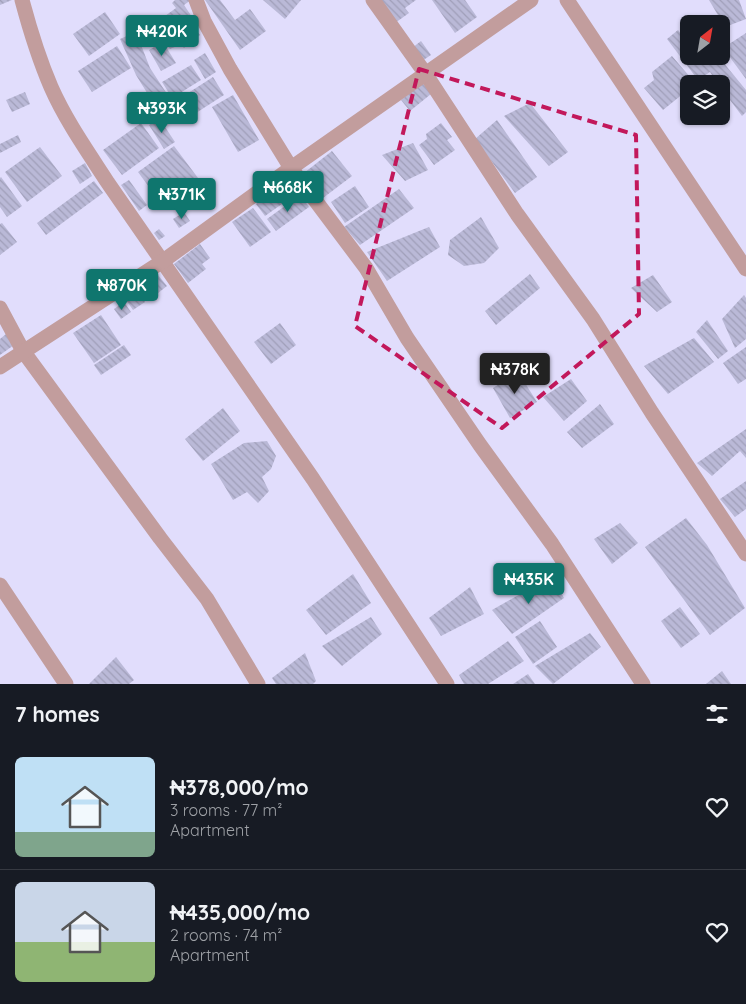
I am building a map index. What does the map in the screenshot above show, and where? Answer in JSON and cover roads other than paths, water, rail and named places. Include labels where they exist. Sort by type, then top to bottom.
[{"type":"street","points":[[22,0],[34,43],[52,89],[76,133],[108,183],[313,479],[447,684]]},
{"type":"street","points":[[196,0],[204,21],[230,69],[290,168],[366,268],[407,338],[480,445],[552,544],[643,684]]},
{"type":"street","points":[[373,0],[425,73],[518,214],[593,319],[652,413],[746,554]]},
{"type":"street","points":[[0,367],[163,261],[290,168],[531,0]]},
{"type":"street","points":[[567,0],[746,269]]},
{"type":"street","points":[[0,308],[24,351],[206,599],[258,684]]},
{"type":"street","points":[[0,585],[66,684]]}]
